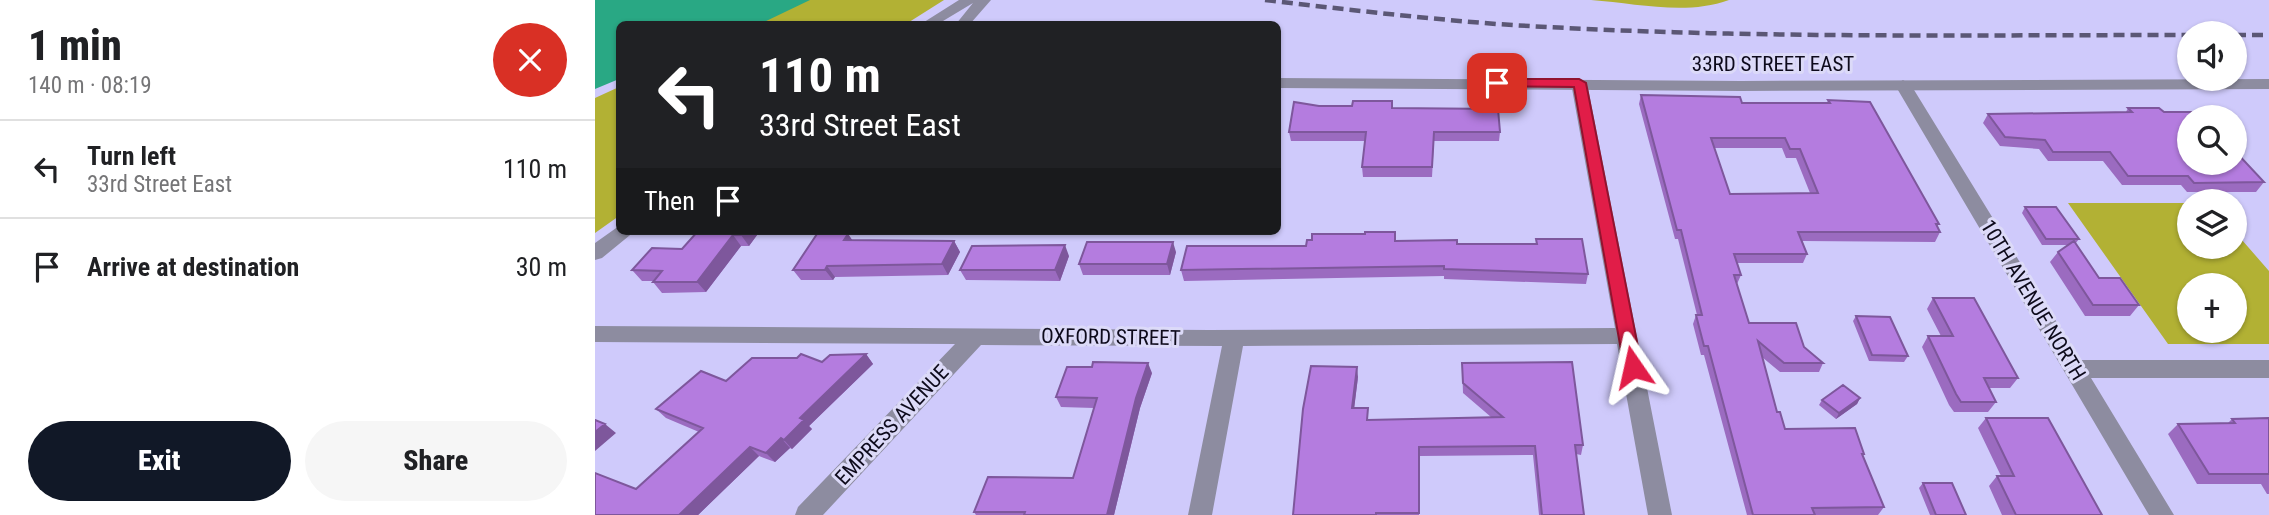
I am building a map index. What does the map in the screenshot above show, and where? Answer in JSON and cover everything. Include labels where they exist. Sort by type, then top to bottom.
[{"type":"street","points":[[933,21],[969,0]]},
{"type":"street","points":[[966,21],[984,0]]},
{"type":"street","name":"33RD STREET EAST","points":[[1281,83],[2269,84]]},
{"type":"street","points":[[1579,83],[1660,515]]},
{"type":"street","name":"10TH AVENUE NORTH","points":[[1903,85],[2162,515]]},
{"type":"street","points":[[595,253],[620,235]]},
{"type":"street","name":"OXFORD STREET","points":[[595,334],[1234,338],[1627,336]]},
{"type":"street","name":"EMPRESS AVENUE","points":[[807,515],[977,335]]},
{"type":"street","points":[[1200,515],[1234,338]]},
{"type":"street","points":[[2075,369],[2269,369]]},
{"type":"shaded area","points":[[595,0],[810,0],[766,21],[616,21],[616,80],[595,89]]},
{"type":"shaded area","points":[[803,0],[944,0],[911,21],[751,21]]},
{"type":"shaded area","points":[[1591,0],[1729,0],[1712,5],[1678,8]]},
{"type":"shaded area","points":[[616,88],[616,218],[595,233],[595,98]]},
{"type":"shaded area","points":[[2068,203],[2177,203],[2177,259],[2247,259],[2247,246],[2269,271],[2269,344],[2168,344]]},
{"type":"building","points":[[1641,95],[1740,97],[1742,103],[1830,103],[1828,100],[1870,102],[1939,224],[1936,224],[1940,232],[1798,232],[1807,254],[1734,254],[1741,275],[1734,275],[1749,323],[1796,323],[1804,347],[1823,363],[1784,363],[1758,341],[1777,412],[1780,412],[1785,429],[1855,428],[1862,454],[1884,507],[1812,508],[1815,515],[1753,515],[1708,346],[1704,346],[1696,315],[1702,315],[1681,230],[1677,230]],"holes":[[[1711,138],[1785,138],[1790,149],[1800,149],[1818,193],[1730,194]]]},
{"type":"building","points":[[1353,101],[1392,101],[1392,108],[1498,109],[1500,132],[1434,132],[1432,167],[1362,167],[1366,132],[1289,132],[1294,102],[1319,106],[1352,106]]},
{"type":"building","points":[[2128,108],[2159,108],[2164,112],[2177,112],[2177,175],[2247,175],[2247,164],[2264,182],[2194,183],[2188,176],[2128,176],[2110,152],[2053,152],[2045,140],[2005,137],[1988,114],[2132,112]]},
{"type":"building","points":[[2025,207],[2056,207],[2079,239],[2046,239]]},
{"type":"building","points":[[1395,232],[1395,241],[1457,240],[1457,244],[1537,244],[1536,239],[1582,239],[1588,274],[1444,269],[1444,266],[1181,270],[1187,246],[1306,246],[1307,240],[1312,240],[1312,234]]},
{"type":"building","points":[[694,235],[733,235],[697,282],[653,282],[662,271],[632,270],[652,248],[682,249]]},
{"type":"building","points":[[816,235],[847,235],[844,240],[954,241],[942,264],[827,266],[825,270],[793,270]]},
{"type":"building","points":[[2074,241],[2099,278],[2120,278],[2139,305],[2093,305],[2058,252]]},
{"type":"building","points":[[1087,242],[1173,242],[1167,264],[1079,264]]},
{"type":"building","points":[[1065,245],[1055,270],[960,270],[972,246]]},
{"type":"building","points":[[1933,298],[1974,298],[2018,378],[1984,378],[1996,402],[1961,402],[1956,394],[1928,336],[1953,336]]},
{"type":"building","points":[[1856,316],[1890,317],[1908,356],[1872,355]]},
{"type":"building","points":[[801,354],[822,362],[830,355],[866,354],[800,418],[804,420],[784,440],[781,438],[766,453],[750,447],[680,514],[683,515],[595,515],[595,473],[636,489],[703,428],[656,409],[701,371],[726,381],[752,358],[797,358]]},
{"type":"building","points":[[1093,362],[1148,363],[1136,398],[1107,515],[974,512],[988,477],[1073,478],[1097,398],[1056,397],[1067,367],[1092,367]]},
{"type":"building","points":[[1572,362],[1583,445],[1575,445],[1584,515],[1542,515],[1535,446],[1419,447],[1419,513],[1293,515],[1303,409],[1311,366],[1357,367],[1352,408],[1368,408],[1367,420],[1503,417],[1463,383],[1462,363]]},
{"type":"building","points":[[1843,385],[1860,398],[1839,413],[1822,400]]},
{"type":"building","points":[[1986,418],[2048,418],[2102,515],[2016,515],[1997,476],[2014,476]]},
{"type":"building","points":[[2269,418],[2269,474],[2209,474],[2178,424],[2235,423],[2232,419]]},
{"type":"building","points":[[595,420],[605,424],[595,432]]},
{"type":"building","points":[[1923,483],[1952,483],[1966,515],[1936,515]]},
{"type":"railway","points":[[1265,0],[1467,22],[1583,29],[1843,35],[2177,35]]},
{"type":"railway","points":[[2247,35],[2269,35]]},
{"type":"route","points":[[1497,83],[1579,83],[1633,367]]}]
